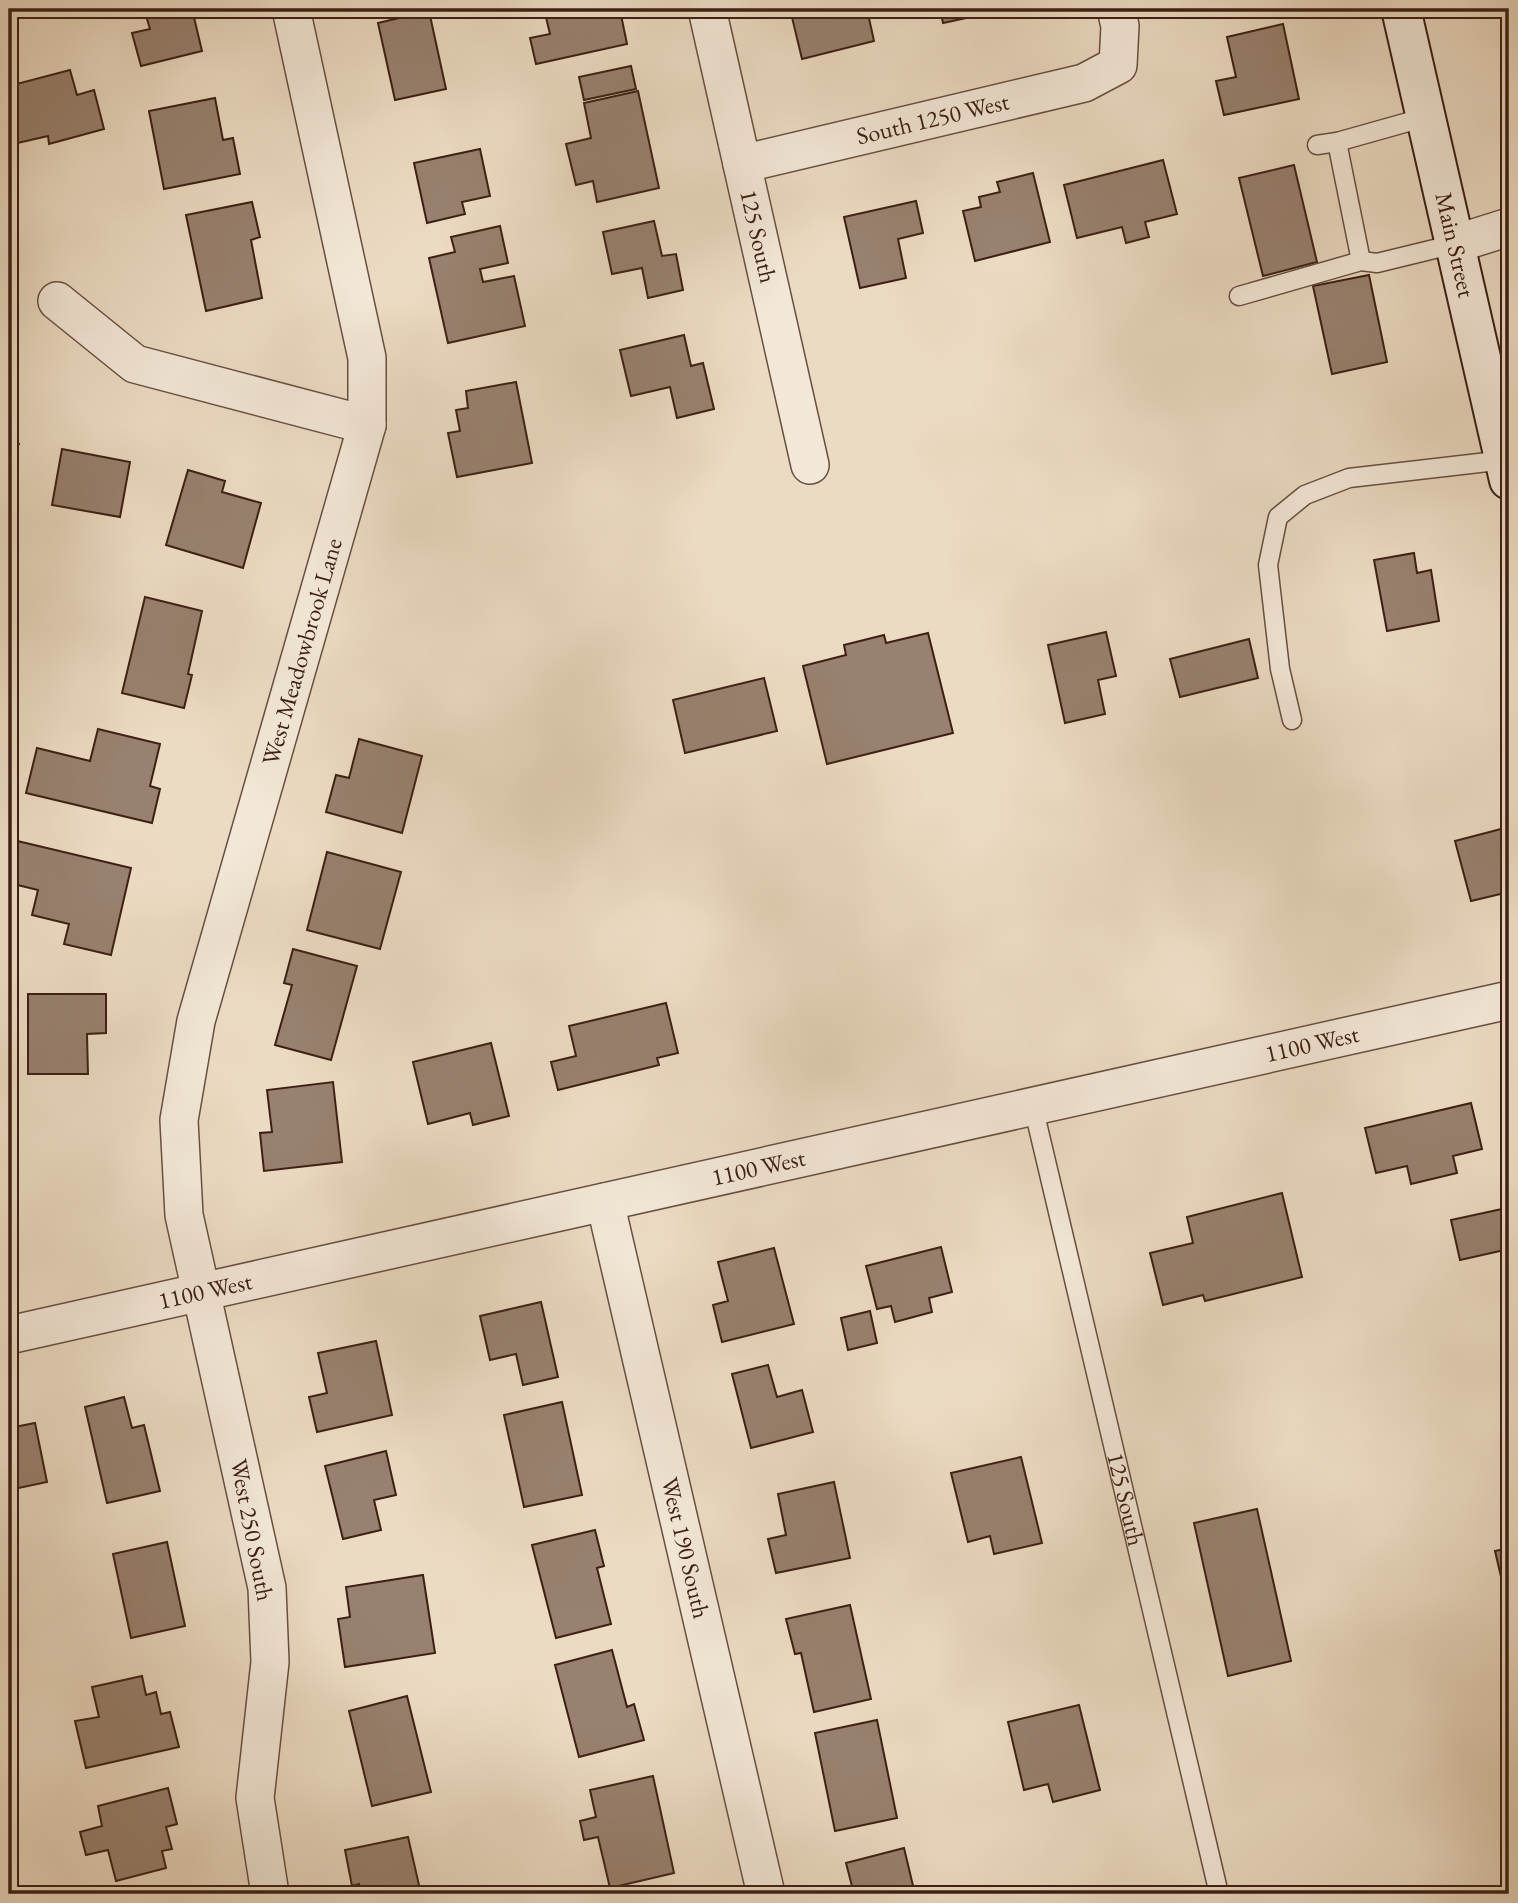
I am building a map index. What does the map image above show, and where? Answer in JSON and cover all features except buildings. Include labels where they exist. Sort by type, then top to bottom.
[{"type":"main road","name":"Main Street","points":[[1401,9],[1507,470]]},
{"type":"street","name":"West Meadowbrook Lane","points":[[200,1293],[184,1215],[179,1120],[196,1021],[367,425],[367,358],[291,9]]},
{"type":"street","name":"125 South","points":[[707,9],[810,465]]},
{"type":"street","name":"South 1250 West","points":[[743,164],[1084,83],[1118,65],[1120,26],[1116,9]]},
{"type":"street","points":[[1455,244],[1509,227]]},
{"type":"street","points":[[57,301],[135,364],[367,425]]},
{"type":"street","name":"1100 West","points":[[9,1335],[1509,1000]]},
{"type":"street","name":"West 190 South","points":[[606,1202],[766,1894]]},
{"type":"street","name":"West 250 South","points":[[200,1293],[267,1588],[270,1662],[255,1798],[270,1894]]},
{"type":"lane","points":[[1317,145],[1426,117]]},
{"type":"lane","points":[[1337,142],[1361,261]]},
{"type":"lane","points":[[1239,296],[1361,261],[1377,263],[1455,244]]},
{"type":"lane","points":[[1292,720],[1280,669],[1268,565],[1278,517],[1305,495],[1349,478],[1507,470]]},
{"type":"lane","name":"125 South","points":[[1033,1106],[1219,1894]]}]
